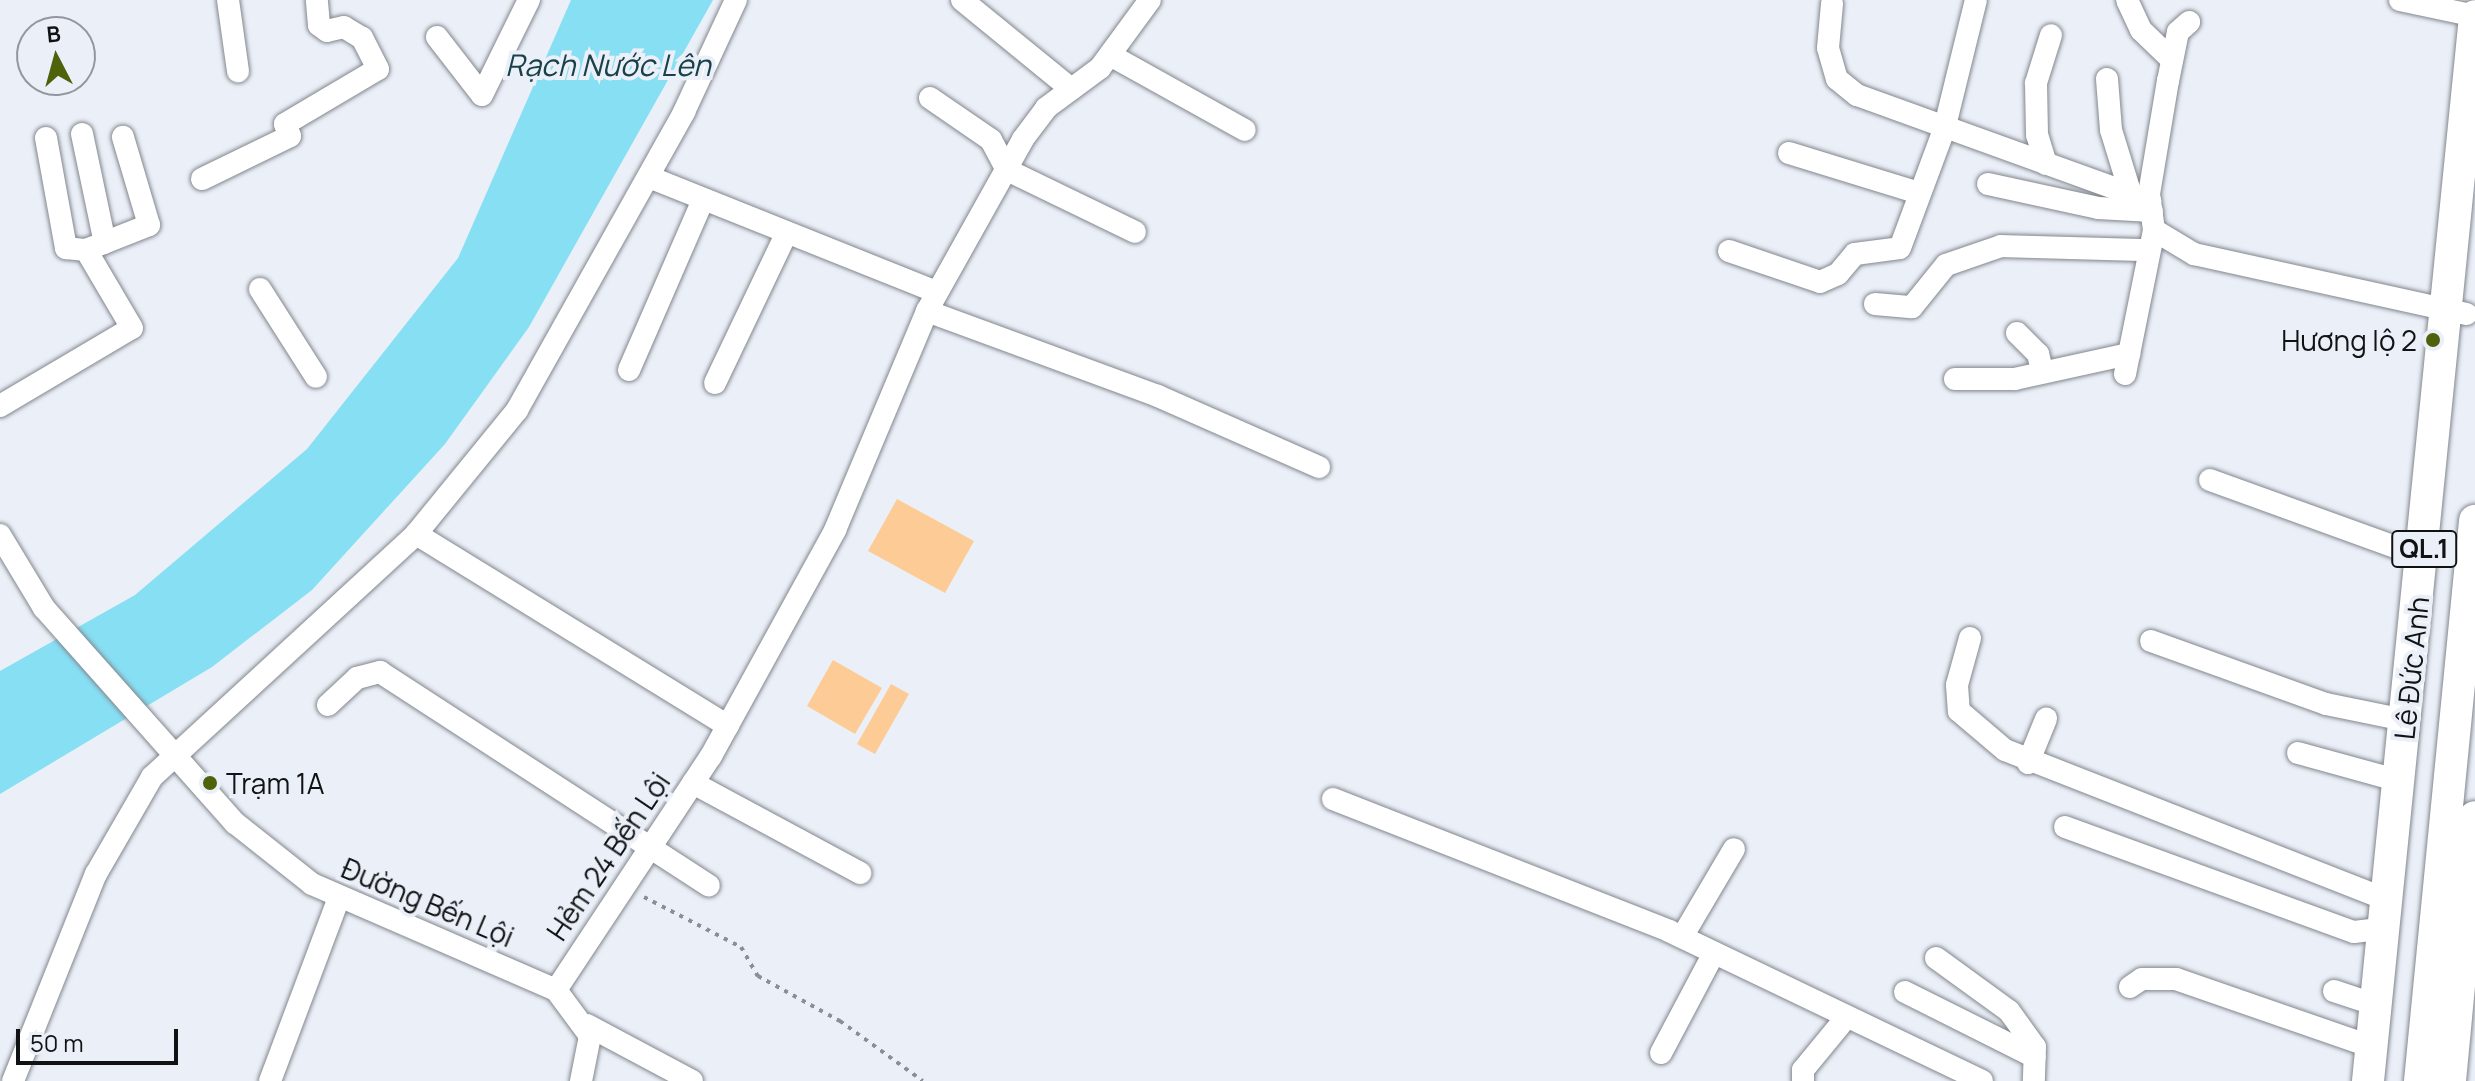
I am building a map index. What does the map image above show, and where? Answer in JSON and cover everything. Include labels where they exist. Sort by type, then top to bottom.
[{"type":"highway","name":"Lê Đức Anh","points":[[2388,1081],[2456,312],[2475,16]]},
{"type":"highway","name":"Lê Đức Anh","points":[[2368,1081],[2423,557],[2456,312],[2475,224]]},
{"type":"highway","name":"Lê Đức Anh","points":[[2420,1081],[2475,521]]},
{"type":"highway","points":[[2450,1081],[2475,817]]},
{"type":"street","points":[[228,0],[238,71]]},
{"type":"street","points":[[202,179],[290,136],[285,124],[378,69],[362,38],[344,27],[327,31],[319,25],[317,0]]},
{"type":"street","points":[[437,37],[482,95],[529,0]]},
{"type":"street","points":[[13,1081],[96,874],[152,777],[179,756],[255,677],[416,534],[545,369],[649,177],[736,0]]},
{"type":"street","points":[[962,0],[1071,89]]},
{"type":"street","name":"Hẻm 24 Bến Lội","points":[[556,990],[728,726],[835,530],[932,302],[1007,170],[1046,108],[1110,55],[1150,0]]},
{"type":"street","points":[[1729,251],[1820,282],[1838,274],[1855,254],[1900,248],[1944,130],[1976,0]]},
{"type":"street","points":[[2127,0],[2141,30],[2172,60]]},
{"type":"street","points":[[2400,0],[2475,16]]},
{"type":"street","points":[[1832,4],[1828,48],[1837,79],[1857,95],[1944,130],[2046,164],[2147,217],[2194,254],[2456,312]]},
{"type":"street","points":[[1955,379],[2015,379],[2042,370],[2127,364],[2172,60],[2178,32],[2189,22]]},
{"type":"street","points":[[2046,164],[2037,135],[2036,83],[2051,35]]},
{"type":"street","points":[[1110,55],[1245,130]]},
{"type":"street","points":[[2107,79],[2111,130],[2147,217]]},
{"type":"street","points":[[930,98],[991,140],[1007,170],[1135,232]]},
{"type":"street","points":[[0,406],[132,328],[95,247],[82,134]]},
{"type":"street","points":[[46,138],[66,248],[95,247],[149,225],[123,137]]},
{"type":"street","points":[[1789,153],[1919,193]]},
{"type":"street","points":[[649,177],[1319,467]]},
{"type":"street","points":[[1988,184],[2147,217]]},
{"type":"street","points":[[629,370],[703,200]]},
{"type":"street","points":[[1875,304],[1912,307],[1946,265],[2001,246],[2147,217]]},
{"type":"street","points":[[715,383],[785,236]]},
{"type":"street","points":[[260,289],[316,377]]},
{"type":"street","points":[[2017,333],[2038,354],[2042,370]]},
{"type":"street","points":[[2210,480],[2423,557]]},
{"type":"street","points":[[416,534],[728,726]]},
{"type":"street","name":"Đường Bến Lội","points":[[0,535],[59,624],[150,722],[235,823],[312,884],[556,990],[587,1025]]},
{"type":"street","points":[[1970,638],[1957,685],[1959,711],[2028,763],[2387,914]]},
{"type":"street","points":[[2151,641],[2326,704],[2404,720]]},
{"type":"street","points":[[328,705],[357,678],[380,672],[709,886]]},
{"type":"street","points":[[2028,763],[2046,719]]},
{"type":"street","points":[[2298,753],[2400,781]]},
{"type":"street","points":[[693,783],[860,873]]},
{"type":"street","points":[[1333,799],[1682,937],[1845,1019],[1982,1081]]},
{"type":"street","points":[[2065,827],[2354,932],[2387,914]]},
{"type":"street","points":[[1682,937],[1734,849]]},
{"type":"street","points":[[270,1081],[339,897]]},
{"type":"street","points":[[1661,1053],[1714,953]]},
{"type":"street","points":[[1936,958],[2009,1011],[2035,1047],[2034,1081]]},
{"type":"street","points":[[2130,987],[2142,979],[2189,983],[2372,1047]]},
{"type":"street","points":[[2334,991],[2376,1005]]},
{"type":"street","points":[[1905,992],[2035,1057]]},
{"type":"street","points":[[1803,1081],[1803,1070],[1845,1019]]},
{"type":"street","points":[[581,1081],[587,1025],[692,1081]]},
{"type":"path","points":[[624,887],[730,940],[758,976],[840,1021],[923,1081]]},
{"type":"water","name":"Rạch Nước Lên","points":[[571,0],[713,0],[529,327],[445,444],[312,590],[212,667],[0,794],[0,671],[135,595],[307,449],[458,258]]},
{"type":"building","points":[[897,499],[974,541],[945,593],[868,551]]},
{"type":"building","points":[[833,660],[882,688],[855,734],[807,706]]},
{"type":"building","points":[[891,684],[909,694],[875,754],[857,744]]},
{"type":"place","name":"Hương lộ 2","points":[[2433,340]]},
{"type":"place","name":"Trạm 1A","points":[[210,783]]}]
